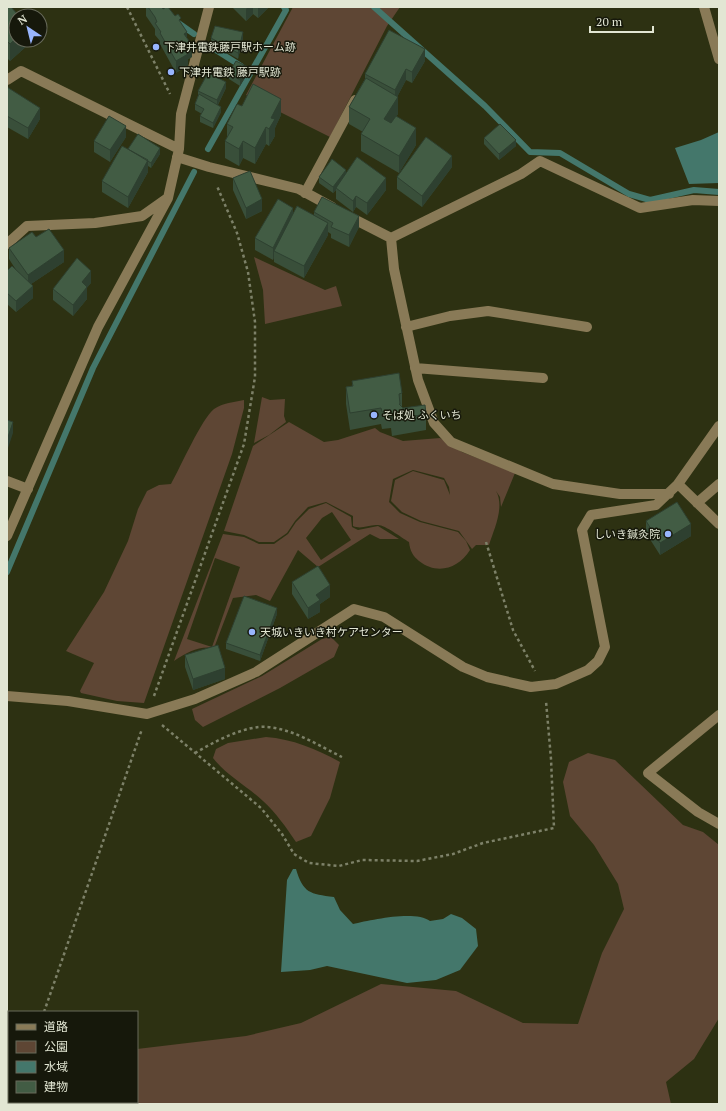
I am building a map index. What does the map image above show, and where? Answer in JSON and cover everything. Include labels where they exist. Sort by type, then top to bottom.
[{"type":"street","points":[[7,536],[98,327],[168,198],[178,153],[180,114],[209,7]]},
{"type":"street","points":[[704,7],[719,59]]},
{"type":"street","points":[[7,80],[21,71],[178,153],[209,167],[305,192],[390,238]]},
{"type":"street","points":[[305,192],[361,89]]},
{"type":"street","points":[[390,238],[521,174],[540,161],[640,208],[693,200],[719,201]]},
{"type":"street","points":[[7,244],[27,226],[95,223],[142,216],[168,198]]},
{"type":"street","points":[[390,238],[394,269],[415,368],[434,423],[451,442],[553,484],[620,494],[669,494]]},
{"type":"street","points":[[406,327],[450,316],[488,311],[587,327]]},
{"type":"street","points":[[415,368],[542,378]]},
{"type":"street","points":[[7,696],[68,701],[148,714],[195,699],[256,672],[354,610],[384,617],[463,667],[487,677],[531,687],[544,686],[588,670],[598,661],[605,647],[582,530],[591,514],[656,506],[678,484],[719,426]]},
{"type":"street","points":[[7,481],[28,489]]},
{"type":"street","points":[[678,484],[719,524]]},
{"type":"street","points":[[697,503],[719,484]]},
{"type":"street","points":[[719,715],[648,773],[698,812],[719,824]]},
{"type":"path","points":[[126,7],[180,114]]},
{"type":"path","points":[[44,1011],[244,444],[255,377],[254,322],[248,272],[237,233],[209,167]]},
{"type":"path","points":[[148,714],[261,808],[282,834],[294,854],[309,863],[339,866],[362,860],[417,861],[446,855],[483,843],[554,828],[551,759],[544,686],[513,630],[486,542]]},
{"type":"path","points":[[195,754],[235,733],[266,727],[289,732],[342,757]]},
{"type":"green space","points":[[293,7],[400,7],[387,26],[330,137],[246,95]]},
{"type":"green space","points":[[254,257],[325,290],[336,286],[342,306],[265,324],[263,290]]},
{"type":"green space","points":[[262,397],[270,400],[285,399],[284,416],[286,422],[269,435],[254,443]]},
{"type":"green space","points":[[244,400],[244,408],[232,454],[144,703],[117,701],[81,693],[80,691],[94,663],[66,651],[104,592],[128,541],[138,509],[147,491],[159,485],[171,484],[197,432],[214,409],[225,404]]},
{"type":"green space","points":[[289,422],[324,442],[338,440],[375,428],[380,432],[403,441],[440,438],[462,452],[515,473],[501,507],[500,497],[496,491],[499,511],[489,545],[476,545],[472,549],[459,531],[421,521],[402,512],[391,501],[395,480],[413,471],[444,480],[450,495],[449,487],[444,478],[413,470],[393,479],[389,502],[400,513],[420,522],[458,532],[466,541],[470,550],[460,562],[453,566],[440,569],[426,565],[413,555],[409,542],[394,532],[378,525],[362,527],[353,526],[353,516],[326,502],[308,507],[295,521],[287,533],[274,542],[259,542],[244,535],[224,531],[253,446]]},
{"type":"green space","points":[[326,503],[351,517],[352,527],[358,530],[378,526],[399,539],[380,539],[370,534],[318,567],[298,550],[270,601],[256,595],[233,598],[214,648],[193,650],[174,661],[223,534],[244,537],[259,544],[274,544],[288,534],[296,522],[309,509]],"holes":[[[332,512],[351,540],[321,560],[306,538],[322,518]],[[215,558],[240,567],[212,647],[187,639]]]},
{"type":"green space","points":[[331,637],[339,645],[334,657],[280,688],[203,727],[195,720],[192,709],[262,676],[322,639]]},
{"type":"green space","points":[[266,737],[304,745],[340,762],[330,798],[311,836],[296,842],[281,820],[268,806],[224,770],[213,758],[216,749],[228,743]]},
{"type":"green space","points":[[588,753],[615,760],[683,825],[703,832],[719,845],[719,1018],[694,1059],[666,1082],[671,1104],[25,1104],[138,1103],[138,1049],[246,1036],[301,1023],[381,984],[456,991],[523,1023],[578,1024],[602,953],[624,909],[618,884],[594,845],[570,816],[563,782],[569,762]]},
{"type":"water","points":[[719,132],[719,183],[689,184],[675,148],[701,140]]},
{"type":"water","points":[[293,869],[296,869],[302,883],[309,891],[319,895],[334,897],[340,910],[353,924],[381,918],[404,916],[414,916],[430,921],[443,919],[451,914],[462,918],[476,929],[478,946],[460,970],[436,980],[407,983],[327,966],[310,970],[281,972],[287,880]]},
{"type":"building","points":[[7,7],[11,7],[12,8],[8,8],[8,42]]},
{"type":"building","points":[[148,7],[162,7],[163,9],[168,7],[175,16],[178,14],[181,18],[179,20],[187,32],[184,34],[192,45],[185,49],[188,54],[176,61],[155,23],[157,22],[155,17]]},
{"type":"building","points":[[215,26],[243,32],[238,53],[211,38]]},
{"type":"building","points":[[389,30],[425,49],[412,72],[406,69],[395,90],[365,74]]},
{"type":"building","points":[[236,61],[248,67],[240,80],[229,73]]},
{"type":"building","points":[[208,73],[226,82],[217,100],[198,91]]},
{"type":"building","points":[[366,78],[398,97],[384,119],[391,123],[396,116],[416,128],[399,156],[361,134],[370,119],[349,107]]},
{"type":"building","points":[[253,84],[281,99],[271,118],[275,119],[269,129],[266,127],[255,148],[243,141],[239,149],[225,141],[233,127],[227,124],[237,104],[242,106]]},
{"type":"building","points":[[7,87],[40,108],[28,128],[7,116]]},
{"type":"building","points":[[199,94],[221,107],[213,123],[200,116],[204,109],[195,104]]},
{"type":"building","points":[[109,116],[126,126],[110,150],[94,141]]},
{"type":"building","points":[[500,124],[516,140],[499,154],[484,138]]},
{"type":"building","points":[[138,134],[160,148],[151,163],[128,149]]},
{"type":"building","points":[[426,137],[452,156],[422,196],[397,177]]},
{"type":"building","points":[[122,146],[148,160],[128,197],[102,181]]},
{"type":"building","points":[[357,157],[386,178],[367,203],[356,196],[353,201],[336,188]]},
{"type":"building","points":[[332,159],[346,170],[333,187],[319,177]]},
{"type":"building","points":[[250,171],[262,199],[246,208],[233,178]]},
{"type":"building","points":[[322,197],[359,216],[349,235],[331,227],[333,223],[314,212]]},
{"type":"building","points":[[278,199],[293,208],[273,248],[255,238]]},
{"type":"building","points":[[297,206],[328,223],[304,266],[274,251]]},
{"type":"building","points":[[49,229],[64,250],[28,275],[9,248],[32,232],[36,237]]},
{"type":"building","points":[[77,258],[91,271],[82,282],[87,287],[73,305],[53,289]]},
{"type":"building","points":[[12,266],[33,286],[16,301],[7,293],[7,271]]},
{"type":"building","points":[[399,373],[402,393],[399,394],[399,404],[403,408],[425,405],[426,414],[392,420],[391,411],[382,412],[381,408],[350,413],[346,387],[353,386],[352,381]]},
{"type":"building","points":[[7,420],[13,422],[7,440]]},
{"type":"building","points":[[677,502],[691,524],[660,543],[646,521]]},
{"type":"building","points":[[318,566],[330,585],[316,595],[320,600],[308,608],[292,582]]},
{"type":"building","name":"天城いきいき村ケアセンター","points":[[244,596],[277,608],[260,655],[226,643]]},
{"type":"building","points":[[218,645],[225,668],[193,679],[185,655]]},
{"type":"waterway","points":[[208,149],[286,10],[284,7]]},
{"type":"waterway","points":[[374,7],[485,106],[530,152],[560,153],[629,194],[650,200],[694,190],[719,192]]},
{"type":"waterway","points":[[177,22],[194,34]]},
{"type":"waterway","points":[[211,47],[241,66]]},
{"type":"waterway","points":[[7,572],[93,368],[194,172]]},
{"type":"place","name":"下津井電鉄藤戸駅ホーム跡","points":[[156,47]]},
{"type":"place","name":"下津井電鉄 藤戸駅跡","points":[[171,72]]},
{"type":"place","name":"そば処 ふくいち","points":[[374,415]]},
{"type":"place","name":"しいき鍼灸院","points":[[668,534]]},
{"type":"place","name":"天城いきいき村ケアセンター","points":[[252,632]]}]
